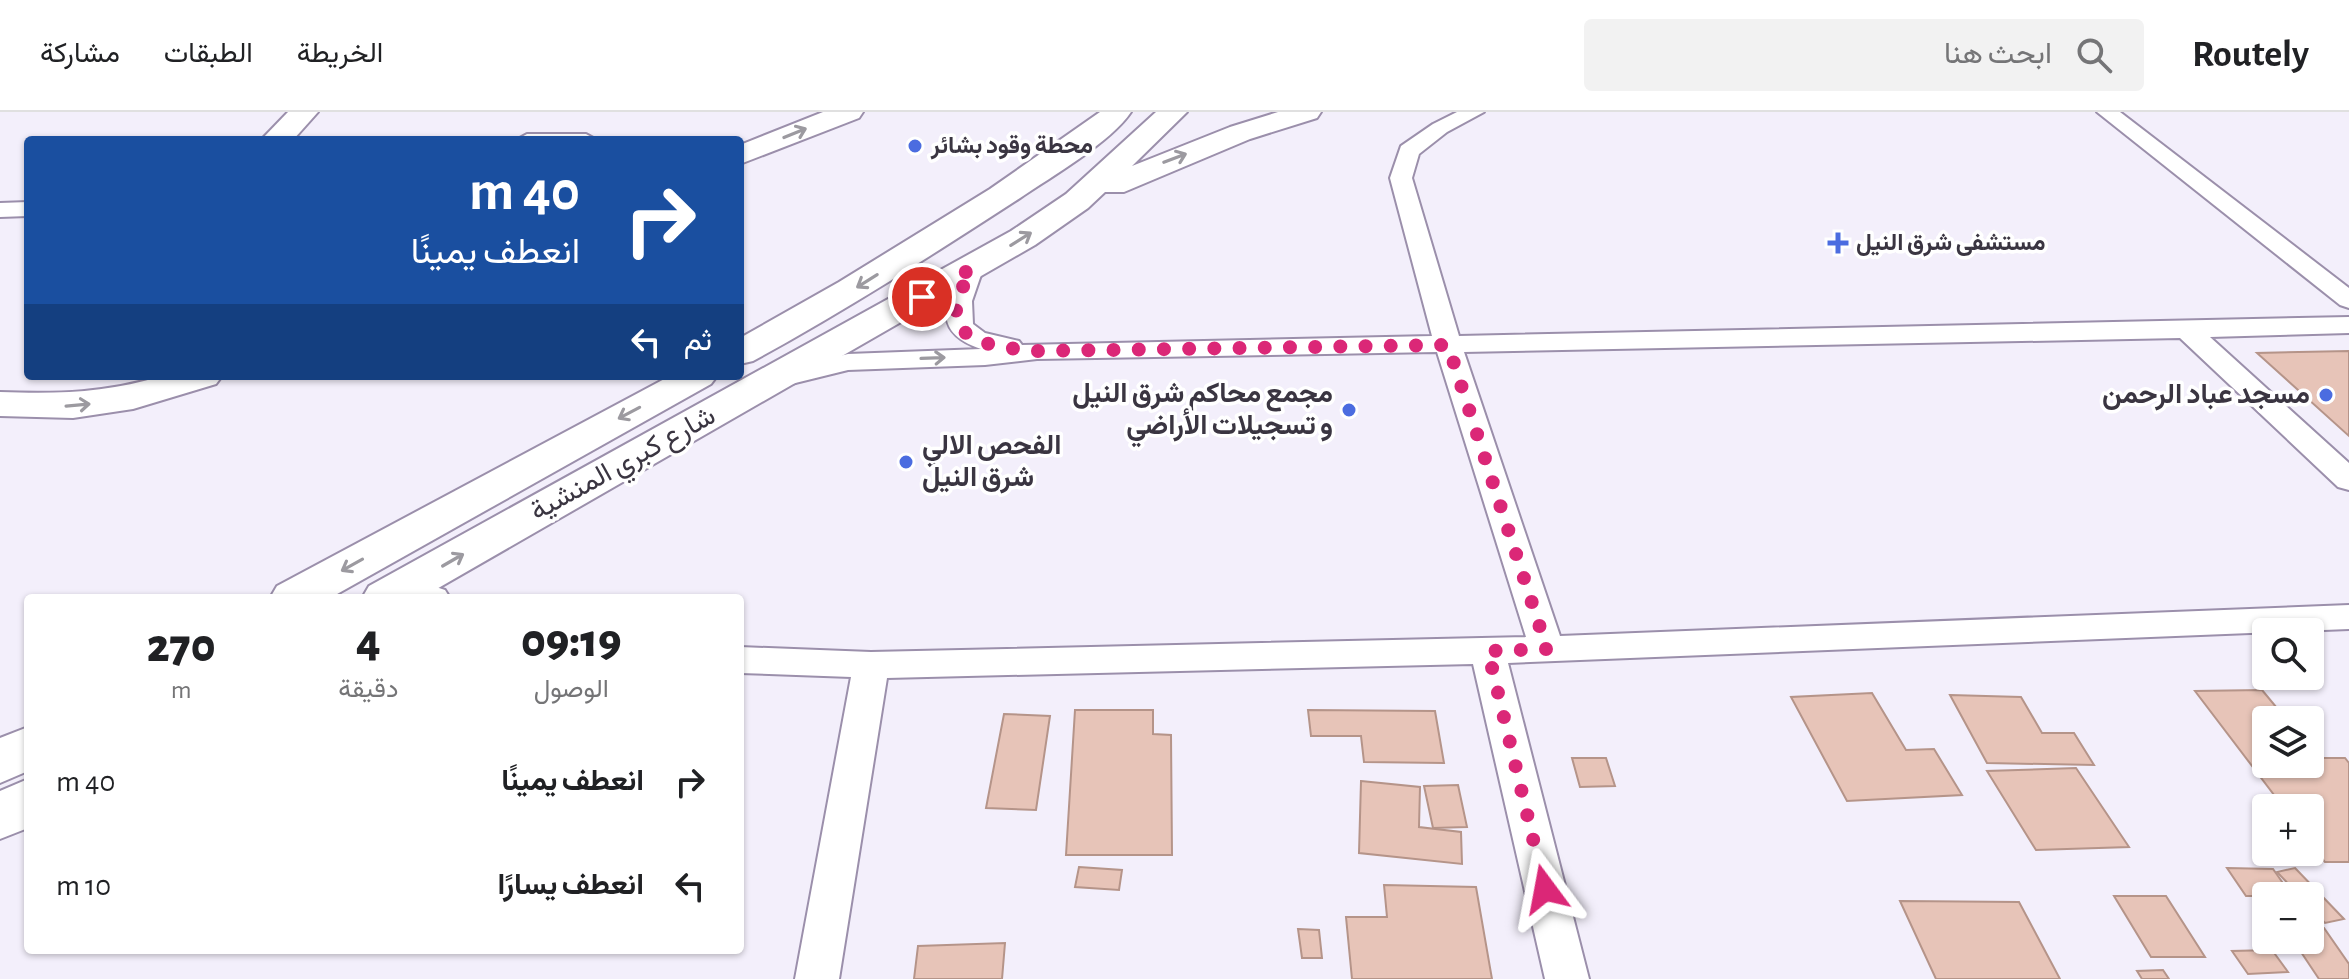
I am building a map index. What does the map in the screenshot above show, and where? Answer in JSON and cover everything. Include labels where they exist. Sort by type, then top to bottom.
[{"type":"main road","points":[[280,136],[304,112]]},
{"type":"main road","points":[[744,153],[849,112]]},
{"type":"main road","points":[[744,351],[827,307],[997,199],[1080,142],[1117,112]]},
{"type":"main road","name":"شارع كبري المنشية","points":[[409,594],[774,380],[971,269],[1077,201],[1173,112]]},
{"type":"main road","points":[[1077,201],[1161,163],[1307,112]]},
{"type":"main road","points":[[5,409],[39,380]]},
{"type":"main road","points":[[5,409],[73,406],[133,397],[190,380]]},
{"type":"main road","name":"شارع كبري المنشية","points":[[300,594],[691,380]]},
{"type":"main road","points":[[0,762],[24,749]]},
{"type":"main road","points":[[0,817],[24,803]]},
{"type":"street","points":[[1474,112],[1440,128],[1409,151],[1401,178],[1448,345],[1547,649]]},
{"type":"street","points":[[2107,112],[2349,300]]},
{"type":"street","points":[[0,210],[24,209]]},
{"type":"street","points":[[971,269],[956,311],[963,330],[989,343],[1037,351]]},
{"type":"street","points":[[774,380],[848,362],[1037,351],[2349,325]]},
{"type":"street","points":[[2186,329],[2349,480]]},
{"type":"street","points":[[744,660],[871,665],[1488,651],[2349,617]]},
{"type":"street","points":[[1488,651],[1567,979]]},
{"type":"street","points":[[817,979],[871,665]]},
{"type":"building","name":"مسجد عباد الرحمن","points":[[2349,351],[2349,436],[2257,353]]},
{"type":"building","points":[[2262,690],[2275,706],[2252,706],[2252,766],[2195,691]]},
{"type":"building","points":[[1872,693],[1906,750],[1934,749],[1962,795],[1847,801],[1791,697]]},
{"type":"building","points":[[1950,695],[2021,697],[2042,733],[2074,733],[2094,765],[1987,763]]},
{"type":"building","points":[[1075,710],[1153,710],[1153,734],[1171,735],[1172,855],[1066,855]]},
{"type":"building","points":[[1308,710],[1435,711],[1444,763],[1364,762],[1361,736],[1311,736]]},
{"type":"building","points":[[1004,714],[1050,716],[1036,810],[986,808]]},
{"type":"building","points":[[1572,758],[1606,758],[1615,786],[1580,787]]},
{"type":"building","points":[[2324,758],[2345,758],[2349,763],[2349,862],[2324,861],[2324,794],[2273,794],[2261,778],[2324,778]]},
{"type":"building","points":[[2076,768],[2129,847],[2036,850],[1987,771]]},
{"type":"building","points":[[1361,781],[1420,787],[1419,827],[1461,832],[1462,864],[1359,853]]},
{"type":"building","points":[[1458,785],[1467,827],[1433,828],[1424,786]]},
{"type":"building","points":[[1079,867],[1122,870],[1119,890],[1075,887]]},
{"type":"building","points":[[2227,868],[2273,869],[2282,882],[2252,882],[2252,896],[2246,896]]},
{"type":"building","points":[[2295,868],[2308,882],[2287,882],[2277,872]]},
{"type":"building","points":[[1384,885],[1476,887],[1492,979],[1352,979],[1346,917],[1387,917]]},
{"type":"building","points":[[2114,896],[2166,896],[2205,957],[2151,957]]},
{"type":"building","points":[[2324,898],[2344,919],[2324,922]]},
{"type":"building","points":[[1900,901],[2019,902],[2060,979],[1936,979]]},
{"type":"building","points":[[2324,928],[2349,964],[2349,979],[2319,979],[2302,954],[2324,954]]},
{"type":"building","points":[[1298,929],[1319,930],[1322,958],[1302,958]]},
{"type":"building","points":[[1005,943],[1002,979],[914,979],[918,946]]},
{"type":"building","points":[[2232,951],[2275,954],[2288,972],[2248,974]]},
{"type":"building","points":[[2163,970],[2169,979],[2142,979],[2137,971]]},
{"type":"place","name":"محطة وقود بشائر","points":[[915,146]]},
{"type":"place","name":"مستشفى شرق النيل","points":[[1838,243]]},
{"type":"place","name":"مسجد عباد الرحمن","points":[[2326,395]]},
{"type":"place","name":"مجمع محاكم شرق النيل و تسجيلات الأراضي","points":[[1349,410]]},
{"type":"place","name":"الفحص الالي شرق النيل","points":[[906,462]]},
{"type":"route","points":[[922,297],[971,269],[956,311],[963,330],[978,340],[1037,351],[1448,345],[1547,649],[1488,651],[1545,889]]}]
